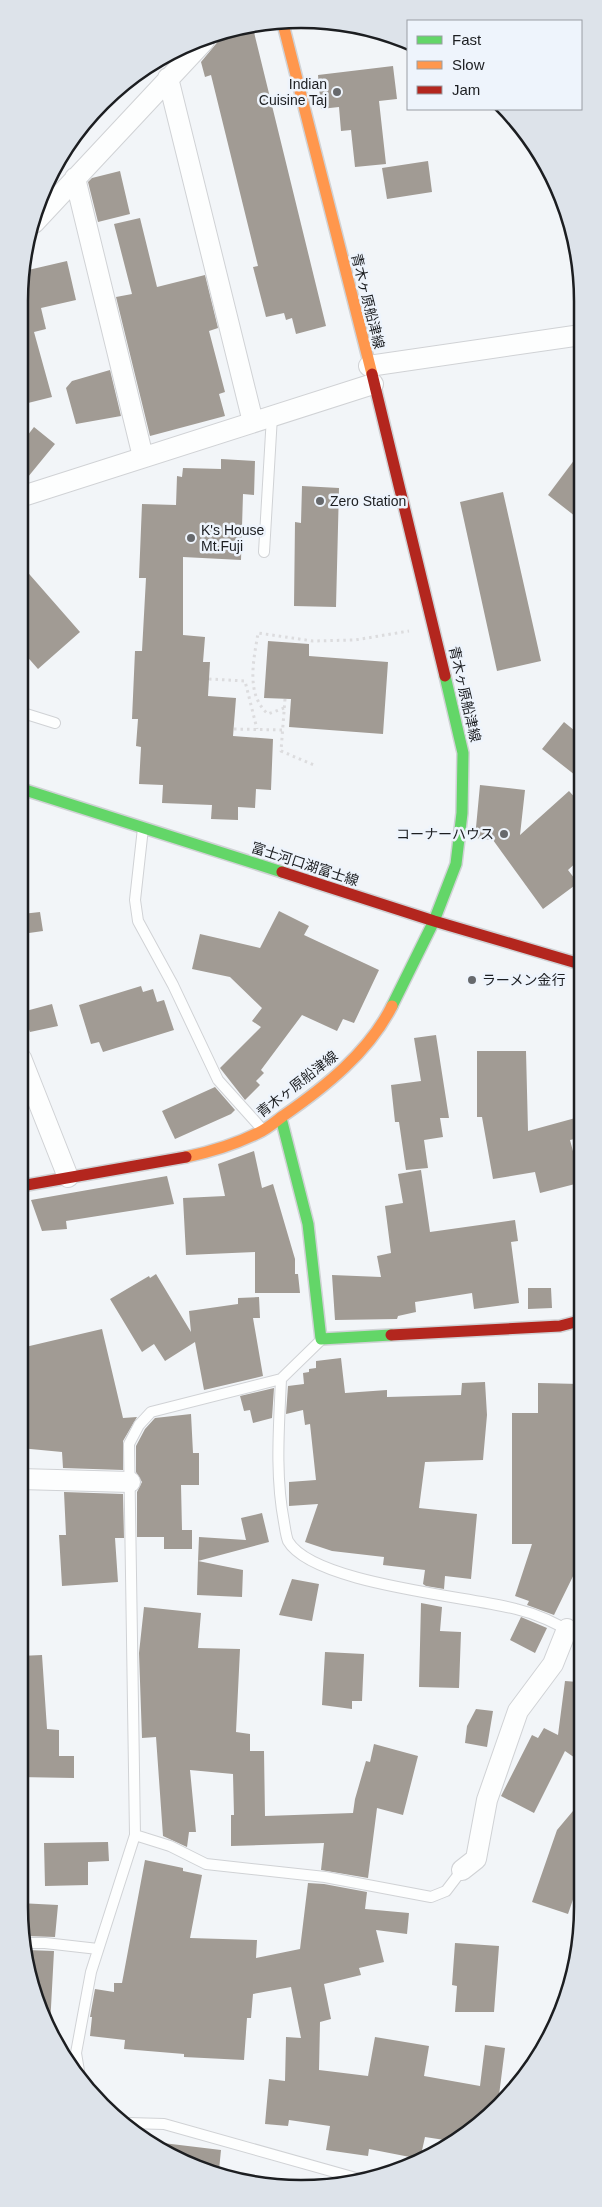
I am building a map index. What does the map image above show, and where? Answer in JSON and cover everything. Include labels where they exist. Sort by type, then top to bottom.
[{"type":"main road","name":"青木ヶ原船津線","points":[[28,1185],[200,1154],[263,1130],[281,1118],[341,1072],[384,1022],[434,921],[456,864],[462,813],[463,753],[434,626],[283,28]]},
{"type":"main road","name":"富士河口湖富士線","points":[[28,791],[434,921],[574,962]]},
{"type":"main road","points":[[281,1118],[308,1224],[321,1339],[560,1326],[574,1322]]},
{"type":"street","points":[[41,215],[199,47]]},
{"type":"street","points":[[168,78],[253,422]]},
{"type":"street","points":[[75,178],[143,457]]},
{"type":"street","points":[[28,494],[272,416],[371,375],[574,336]]},
{"type":"street","points":[[28,1074],[68,1177]]},
{"type":"street","points":[[28,1479],[130,1482]]},
{"type":"street","points":[[462,1870],[476,1858],[487,1800],[518,1711],[553,1664],[573,1633]]},
{"type":"lane","points":[[264,552],[272,416]]},
{"type":"lane","points":[[28,714],[55,722]]},
{"type":"lane","points":[[143,827],[135,900],[138,921],[173,985],[218,1080],[263,1130]]},
{"type":"lane","points":[[78,2063],[76,2054],[91,1972],[135,1835],[130,1444],[139,1425],[151,1412],[281,1379],[321,1339]]},
{"type":"lane","points":[[281,1379],[278,1461],[280,1500],[288,1540],[306,1559],[369,1582],[518,1609],[573,1633]]},
{"type":"lane","points":[[135,1835],[170,1846],[206,1864],[324,1877],[431,1897],[446,1891],[462,1870]]},
{"type":"lane","points":[[30,1943],[98,1949]]},
{"type":"lane","points":[[134,2122],[164,2124],[346,2175]]},
{"type":"path","points":[[284,708],[268,714],[261,707],[252,675],[258,633],[313,642],[355,640],[434,626]]},
{"type":"path","points":[[209,679],[245,681],[258,729]]},
{"type":"path","points":[[285,699],[281,751],[316,766]]},
{"type":"path","points":[[234,728],[283,730]]},
{"type":"building","points":[[254,32],[326,326],[296,334],[292,318],[286,320],[284,313],[266,317],[253,267],[258,266],[211,75],[205,77],[201,62],[219,40]]},
{"type":"building","points":[[393,66],[397,99],[379,101],[386,164],[355,167],[351,130],[341,131],[339,107],[321,109],[318,75]]},
{"type":"building","points":[[428,161],[432,192],[387,199],[382,168]]},
{"type":"building","points":[[120,171],[130,214],[98,222],[88,182],[92,178]]},
{"type":"building","points":[[140,218],[157,287],[205,275],[218,328],[209,331],[225,392],[219,394],[225,416],[150,436],[116,297],[132,294],[114,224]]},
{"type":"building","points":[[67,261],[76,300],[41,308],[46,329],[34,332],[52,397],[28,403],[28,283],[29,270]]},
{"type":"building","points":[[110,370],[121,416],[76,424],[66,388],[72,381]]},
{"type":"building","points":[[34,427],[55,444],[28,477],[28,435]]},
{"type":"building","points":[[221,459],[255,461],[254,495],[243,494],[241,560],[183,557],[183,635],[205,637],[203,662],[210,662],[208,696],[236,698],[233,736],[273,739],[271,790],[256,789],[255,808],[238,807],[238,820],[211,819],[212,805],[162,803],[163,785],[139,784],[141,747],[136,746],[138,719],[132,719],[135,651],[142,651],[146,578],[139,578],[142,504],[176,505],[177,476],[182,477],[183,468],[221,469]]},
{"type":"building","points":[[574,460],[574,515],[548,495]]},
{"type":"building","points":[[302,486],[339,488],[336,607],[294,606],[295,522],[301,523]]},
{"type":"building","points":[[503,492],[541,661],[497,671],[460,502]]},
{"type":"building","points":[[28,573],[80,632],[38,669],[28,658]]},
{"type":"building","points":[[268,641],[309,644],[309,656],[388,662],[383,734],[289,727],[291,699],[264,698]]},
{"type":"building","points":[[564,722],[574,730],[574,774],[542,749]]},
{"type":"building","points":[[480,785],[525,790],[520,835],[569,791],[574,796],[574,864],[568,870],[574,878],[574,886],[543,909],[493,840],[475,838]]},
{"type":"building","points":[[279,911],[309,926],[304,935],[379,970],[354,1023],[343,1019],[337,1031],[302,1015],[261,1070],[264,1073],[256,1081],[260,1085],[245,1100],[220,1068],[261,1027],[252,1021],[262,1008],[230,977],[192,969],[200,934],[260,948]]},
{"type":"building","points":[[40,912],[43,931],[28,933],[28,913]]},
{"type":"building","points":[[141,986],[143,992],[153,989],[157,1002],[164,1000],[174,1030],[103,1052],[99,1042],[91,1044],[79,1005]]},
{"type":"building","points":[[52,1004],[58,1026],[30,1032],[28,1027],[28,1010]]},
{"type":"building","points":[[436,1035],[449,1118],[440,1118],[443,1137],[424,1140],[428,1168],[406,1170],[399,1122],[395,1122],[391,1085],[421,1081],[414,1038]]},
{"type":"building","points":[[477,1051],[526,1051],[528,1131],[574,1118],[574,1139],[570,1140],[574,1155],[574,1184],[540,1193],[535,1172],[493,1179],[482,1117],[477,1117]]},
{"type":"building","points":[[215,1087],[235,1110],[231,1114],[175,1139],[162,1111]]},
{"type":"building","points":[[254,1151],[262,1188],[273,1184],[295,1259],[295,1274],[298,1274],[300,1293],[255,1293],[255,1252],[186,1255],[183,1198],[225,1196],[218,1164]]},
{"type":"building","points":[[421,1170],[430,1232],[515,1220],[518,1241],[511,1242],[519,1303],[474,1309],[472,1293],[415,1302],[416,1312],[398,1316],[397,1319],[335,1320],[332,1275],[381,1277],[377,1256],[391,1253],[385,1206],[403,1203],[398,1174]]},
{"type":"building","points":[[167,1176],[174,1204],[66,1221],[67,1229],[42,1231],[31,1200]]},
{"type":"building","points":[[156,1274],[191,1332],[189,1311],[238,1304],[238,1298],[259,1297],[260,1318],[253,1318],[263,1376],[204,1390],[195,1342],[165,1361],[154,1344],[142,1352],[110,1299],[149,1276],[150,1278]]},
{"type":"building","points":[[528,1288],[551,1288],[552,1308],[528,1309]]},
{"type":"building","points":[[102,1329],[123,1418],[137,1417],[123,1441],[123,1470],[63,1468],[62,1452],[28,1449],[28,1346]]},
{"type":"building","points":[[341,1358],[345,1393],[387,1390],[387,1397],[461,1395],[462,1383],[485,1382],[487,1415],[483,1460],[425,1462],[419,1508],[477,1514],[471,1579],[445,1576],[444,1589],[426,1586],[423,1584],[425,1570],[383,1565],[384,1557],[332,1551],[305,1542],[318,1504],[289,1506],[289,1482],[316,1480],[310,1424],[305,1425],[303,1410],[286,1414],[288,1386],[304,1384],[303,1373],[309,1372],[309,1369],[316,1368],[316,1361]]},
{"type":"building","points":[[538,1383],[574,1384],[574,1574],[554,1615],[527,1605],[529,1601],[515,1596],[532,1544],[512,1544],[512,1413],[538,1413]]},
{"type":"building","points":[[274,1388],[272,1418],[253,1423],[250,1410],[244,1411],[240,1396]]},
{"type":"building","points":[[191,1414],[193,1453],[199,1453],[199,1485],[181,1485],[182,1530],[192,1530],[192,1549],[164,1549],[164,1537],[137,1537],[137,1492],[142,1482],[136,1472],[136,1446],[145,1429],[155,1418]]},
{"type":"building","points":[[64,1492],[123,1494],[124,1538],[115,1538],[118,1582],[62,1586],[59,1535],[66,1535]]},
{"type":"building","points":[[262,1513],[269,1542],[198,1561],[199,1537],[246,1540],[241,1518]]},
{"type":"building","points":[[198,1561],[243,1570],[242,1597],[197,1595]]},
{"type":"building","points":[[292,1579],[319,1584],[312,1621],[279,1615]]},
{"type":"building","points":[[421,1603],[442,1607],[440,1631],[461,1632],[459,1688],[419,1687]]},
{"type":"building","points":[[144,1607],[201,1613],[198,1648],[240,1649],[236,1732],[250,1734],[250,1751],[264,1751],[265,1816],[353,1813],[366,1761],[370,1762],[374,1744],[418,1756],[403,1815],[377,1808],[368,1878],[321,1870],[324,1843],[231,1846],[231,1815],[234,1815],[233,1774],[190,1770],[196,1832],[189,1832],[187,1847],[163,1836],[156,1737],[142,1738],[139,1653]]},
{"type":"building","points":[[521,1617],[547,1628],[535,1653],[510,1640]]},
{"type":"building","points":[[325,1652],[364,1654],[362,1701],[352,1701],[352,1709],[322,1705]]},
{"type":"building","points":[[42,1655],[47,1729],[59,1730],[59,1756],[74,1756],[74,1778],[28,1777],[28,1656]]},
{"type":"building","points":[[565,1681],[574,1682],[574,1757],[565,1751],[534,1813],[501,1796],[532,1735],[538,1738],[544,1728],[558,1735]]},
{"type":"building","points":[[476,1709],[493,1711],[487,1747],[465,1743],[467,1726]]},
{"type":"building","points":[[574,1810],[574,1897],[568,1914],[532,1902],[557,1830]]},
{"type":"building","points":[[108,1842],[109,1861],[88,1862],[88,1885],[45,1886],[44,1843]]},
{"type":"building","points":[[145,1860],[183,1868],[183,1871],[202,1875],[190,1938],[257,1940],[256,1958],[300,1949],[308,1883],[367,1892],[365,1909],[409,1913],[407,1934],[376,1930],[384,1962],[359,1968],[361,1975],[324,1984],[331,2019],[320,2022],[319,2070],[368,2076],[375,2037],[429,2046],[424,2076],[480,2086],[485,2045],[505,2048],[499,2094],[481,2112],[443,2140],[425,2137],[422,2151],[410,2157],[369,2149],[368,2156],[326,2150],[330,2126],[289,2120],[288,2126],[265,2124],[269,2079],[285,2081],[286,2037],[301,2038],[291,1987],[253,1994],[251,2018],[247,2018],[244,2060],[184,2057],[184,2054],[124,2049],[125,2040],[90,2036],[92,2017],[90,2017],[95,1989],[114,1992],[114,1983],[122,1983]]},
{"type":"building","points":[[28,1903],[58,1905],[55,1937],[29,1936]]},
{"type":"building","points":[[455,1943],[499,1946],[494,2012],[455,2012],[457,1986],[452,1985]]},
{"type":"building","points":[[31,1950],[54,1951],[51,2016],[37,1977]]},
{"type":"building","points":[[164,2143],[221,2150],[219,2167],[196,2159]]},
{"type":"traffic: fast","points":[[392,1006],[434,921],[456,864],[462,813],[463,753],[445,676]]},
{"type":"traffic: fast","points":[[28,791],[282,872]]},
{"type":"traffic: fast","points":[[281,1118],[308,1224],[321,1339],[391,1335]]},
{"type":"traffic: slow","points":[[284,28],[372,374]]},
{"type":"traffic: slow","points":[[186,1157],[204,1153],[250,1137],[299,1105],[345,1067],[371,1039],[392,1006]]},
{"type":"traffic: jam","points":[[372,374],[445,676]]},
{"type":"traffic: jam","points":[[282,872],[434,921],[574,962]]},
{"type":"traffic: jam","points":[[28,1185],[186,1157]]},
{"type":"traffic: jam","points":[[391,1335],[560,1326],[574,1322]]},
{"type":"place","name":"Indian Cuisine Taj","points":[[337,92]]},
{"type":"place","name":"Zero Station","points":[[320,501]]},
{"type":"place","name":"K's House Mt.Fuji","points":[[191,538]]},
{"type":"place","name":"コーナーハウス","points":[[504,834]]},
{"type":"place","name":"ラーメン金行","points":[[472,980]]}]
